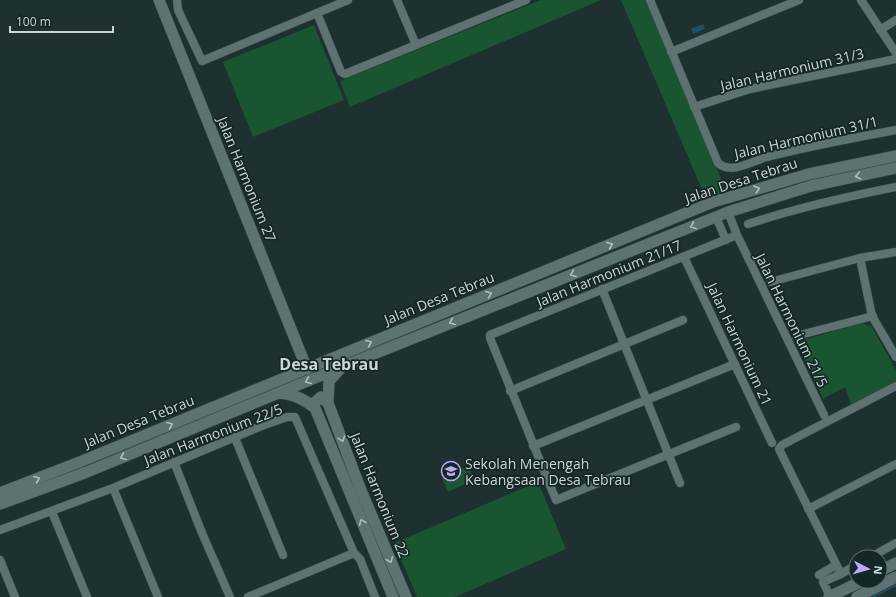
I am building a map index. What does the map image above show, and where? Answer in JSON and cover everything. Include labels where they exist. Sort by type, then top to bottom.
[{"type":"main road","name":"Jalan Harmonium 27","points":[[159,0],[307,368]]},
{"type":"main road","name":"Jalan Desa Tebrau","points":[[0,493],[82,461],[713,202],[809,174],[896,156]]},
{"type":"main road","name":"Jalan Desa Tebrau","points":[[0,504],[87,472],[344,366],[728,212],[811,186],[896,168]]},
{"type":"main road","points":[[328,403],[329,381],[344,366]]},
{"type":"main road","points":[[279,393],[292,394],[302,398],[315,408]]},
{"type":"main road","points":[[315,408],[314,403],[321,397],[328,403]]},
{"type":"main road","name":"Jalan Harmonium 22","points":[[328,403],[360,488],[406,597]]},
{"type":"main road","name":"Jalan Harmonium 22","points":[[315,408],[392,597]]},
{"type":"main road","points":[[857,597],[896,577]]},
{"type":"main road","points":[[829,597],[848,588]]},
{"type":"street","points":[[177,0],[178,10],[199,57],[202,60],[348,0]]},
{"type":"street","points":[[397,0],[416,45]]},
{"type":"street","points":[[317,13],[341,72],[345,74],[526,0]]},
{"type":"street","points":[[650,0],[694,107]]},
{"type":"street","points":[[671,52],[799,0]]},
{"type":"street","points":[[861,0],[896,54]]},
{"type":"street","points":[[880,30],[896,20]]},
{"type":"street","name":"Jalan Harmonium 31/3","points":[[694,107],[750,89],[896,59]]},
{"type":"street","name":"Jalan Harmonium 31/1","points":[[694,107],[718,164],[722,167],[734,168],[801,149],[896,130]]},
{"type":"street","points":[[748,224],[795,209],[848,196],[896,187]]},
{"type":"street","name":"Jalan Harmonium 21/5","points":[[728,212],[737,235],[824,415]]},
{"type":"street","points":[[716,217],[726,240]]},
{"type":"street","name":"Jalan Harmonium 21/17","points":[[510,391],[490,341],[490,335],[737,235]]},
{"type":"street","points":[[770,282],[860,258],[896,252]]},
{"type":"street","name":"Jalan Harmonium 21","points":[[684,257],[772,443]]},
{"type":"street","points":[[860,258],[872,316],[896,357]]},
{"type":"street","points":[[602,289],[680,483]]},
{"type":"street","points":[[796,336],[872,316]]},
{"type":"street","points":[[683,320],[510,391],[556,500],[736,427]]},
{"type":"street","points":[[533,446],[735,364]]},
{"type":"street","points":[[840,574],[779,452],[779,447],[896,386]]},
{"type":"street","name":"Jalan Harmonium 22/5","points":[[0,530],[52,512],[113,488],[287,417],[296,417],[354,553],[360,559],[375,597]]},
{"type":"street","points":[[235,438],[283,555]]},
{"type":"street","points":[[174,462],[230,597]]},
{"type":"street","points":[[808,509],[896,464]]},
{"type":"street","points":[[113,488],[158,597]]},
{"type":"street","points":[[52,512],[87,597]]},
{"type":"street","points":[[885,549],[896,543]]},
{"type":"street","points":[[248,597],[354,553]]},
{"type":"street","points":[[0,560],[15,597]]},
{"type":"street","points":[[819,579],[836,565]]},
{"type":"street","points":[[819,579],[840,574],[848,570]]},
{"type":"street","points":[[819,579],[829,597]]},
{"type":"green space","points":[[541,0],[601,0],[350,107],[340,81]]},
{"type":"green space","points":[[621,0],[648,0],[726,191],[706,199]]},
{"type":"green space","points":[[314,25],[344,100],[253,137],[223,62]]},
{"type":"green space","points":[[862,323],[872,327],[896,370],[896,381],[851,404],[845,387],[823,399],[797,342]]},
{"type":"green space","points":[[468,466],[474,480],[448,492],[442,478]]},
{"type":"green space","points":[[538,482],[566,549],[455,597],[417,597],[394,543]]},
{"type":"water","points":[[703,24],[705,29],[693,34],[691,29]]},
{"type":"waterway","points":[[873,597],[896,585]]},
{"type":"place","name":"Sekolah Menengah Kebangsaan Desa Tebrau","points":[[451,471]]},
{"type":"district","name":"Desa Tebrau","points":[[329,364]]}]
